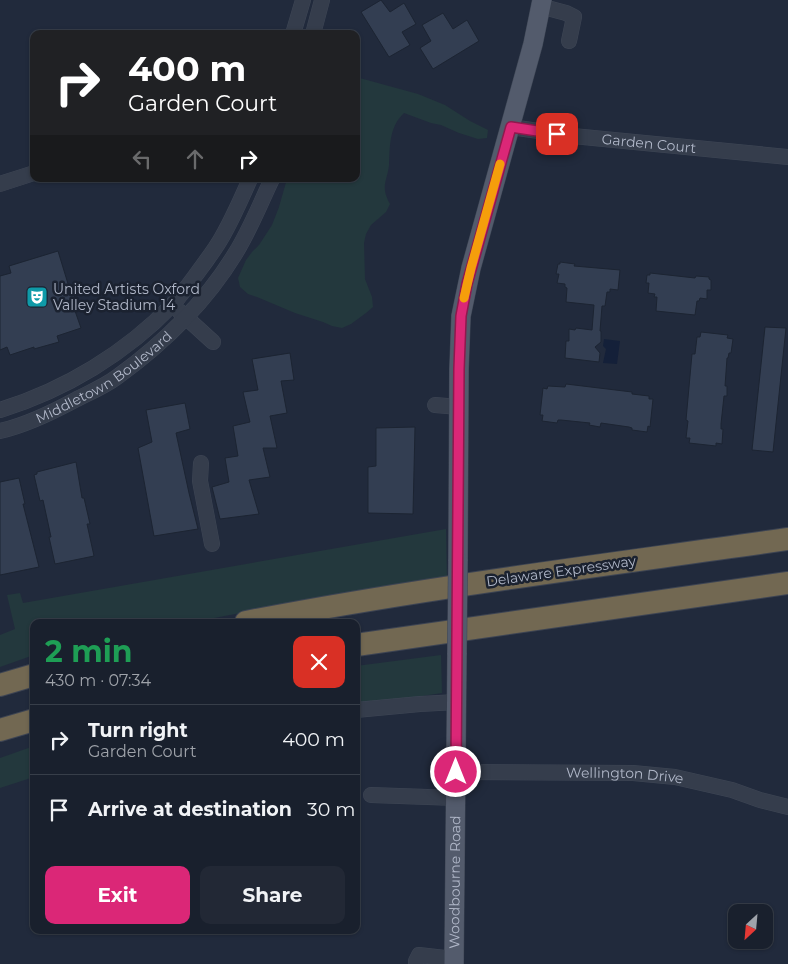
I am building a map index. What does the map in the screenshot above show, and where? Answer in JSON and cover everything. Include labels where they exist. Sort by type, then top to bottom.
[{"type":"highway","name":"Delaware Expressway","points":[[262,619],[404,594],[788,539]]},
{"type":"highway","points":[[360,644],[788,583]]},
{"type":"highway","points":[[0,685],[30,676]]},
{"type":"highway","points":[[0,730],[30,721]]},
{"type":"main road","name":"Woodbourne Road","points":[[454,962],[461,316],[471,268],[533,44],[541,3]]},
{"type":"street","points":[[294,30],[302,0]]},
{"type":"street","points":[[314,30],[322,0]]},
{"type":"street","points":[[541,3],[566,12],[574,18],[569,41]]},
{"type":"street","name":"Garden Court","points":[[511,127],[573,136],[788,157]]},
{"type":"street","points":[[0,184],[30,174]]},
{"type":"street","name":"Middletown Boulevard","points":[[0,410],[54,389],[104,362],[122,349],[173,304],[222,238],[249,182]]},
{"type":"street","name":"Middletown Boulevard","points":[[0,431],[59,409],[106,384],[153,350],[186,318],[224,272],[250,227],[271,182]]},
{"type":"street","points":[[173,304],[213,342]]},
{"type":"street","points":[[436,405],[459,407]]},
{"type":"street","points":[[201,463],[200,481],[212,544]]},
{"type":"street","points":[[360,710],[457,702]]},
{"type":"street","name":"Wellington Drive","points":[[456,772],[633,773],[676,777],[732,790],[788,807]]},
{"type":"street","points":[[371,796],[456,798]]},
{"type":"street","points":[[416,964],[419,955],[454,962]]},
{"type":"green space","points":[[360,78],[418,94],[445,105],[488,130],[487,138],[478,139],[404,113],[399,118],[391,137],[389,165],[385,184],[385,193],[390,204],[386,212],[371,225],[364,243],[365,279],[372,297],[373,307],[351,324],[342,328],[295,313],[248,294],[240,287],[238,278],[246,260],[272,225],[286,182],[360,182]]},
{"type":"green space","points":[[446,529],[447,580],[304,601],[209,619],[30,619],[30,656],[0,667],[0,635],[15,629],[7,595],[20,593],[23,603]]},
{"type":"green space","points":[[441,655],[442,693],[360,705],[360,665]]},
{"type":"green space","points":[[30,747],[30,778],[0,788],[0,758]]},
{"type":"water","points":[[604,339],[620,341],[617,364],[603,363],[606,349],[603,346]]},
{"type":"building","points":[[381,0],[390,12],[404,3],[416,24],[402,32],[410,45],[389,57],[361,12]]},
{"type":"building","points":[[443,13],[453,29],[467,20],[479,41],[433,69],[420,48],[431,41],[422,25]]},
{"type":"building","name":"United Artists Oxford Valley Stadium 14","points":[[58,251],[69,287],[71,286],[78,308],[74,308],[81,328],[57,336],[59,342],[34,349],[34,347],[10,355],[7,347],[0,350],[0,276],[11,273],[9,266]]},
{"type":"building","points":[[560,262],[575,264],[574,266],[620,270],[618,290],[610,289],[610,292],[607,292],[605,306],[602,306],[601,342],[595,347],[600,353],[599,362],[565,358],[566,341],[569,341],[569,329],[592,330],[594,305],[566,302],[567,288],[565,284],[557,283],[559,274],[556,274]]},
{"type":"building","points":[[650,273],[695,278],[696,276],[709,277],[711,280],[711,290],[707,290],[707,299],[700,298],[697,301],[695,315],[656,311],[657,297],[654,297],[655,294],[648,293],[649,283],[646,283],[647,275],[650,275]]},
{"type":"building","points":[[765,327],[786,328],[773,452],[752,450]]},
{"type":"building","points":[[701,332],[728,335],[727,338],[733,339],[731,353],[729,353],[727,358],[725,386],[727,386],[727,396],[724,396],[721,424],[721,429],[723,429],[722,444],[716,443],[716,446],[689,443],[690,438],[686,438],[692,354],[695,354],[697,337],[700,337]]},
{"type":"building","points":[[290,353],[294,380],[281,381],[287,413],[270,416],[277,448],[263,448],[270,477],[249,480],[259,514],[220,519],[212,487],[229,482],[225,458],[238,456],[233,426],[250,422],[243,392],[258,390],[252,359]]},
{"type":"building","points":[[566,384],[632,392],[632,394],[649,396],[649,399],[653,399],[650,427],[648,426],[647,432],[601,423],[600,427],[589,425],[590,423],[561,420],[558,420],[557,423],[542,421],[543,415],[540,415],[543,388],[547,389],[548,386],[565,387]]},
{"type":"building","points":[[185,403],[190,429],[176,433],[198,529],[154,536],[138,448],[152,442],[146,410]]},
{"type":"building","points":[[415,427],[413,514],[368,513],[368,467],[376,466],[376,428]]},
{"type":"building","points":[[76,462],[82,498],[84,498],[90,524],[87,524],[94,556],[55,564],[43,500],[40,501],[34,475],[37,472]]},
{"type":"building","points":[[19,478],[25,504],[23,504],[39,567],[0,575],[0,482]]},
{"type":"slow traffic","points":[[464,298],[500,164]]},
{"type":"place","name":"United Artists Oxford Valley Stadium 14","points":[[37,297]]},
{"type":"route","points":[[456,772],[461,316],[471,268],[511,127],[557,134]]}]
